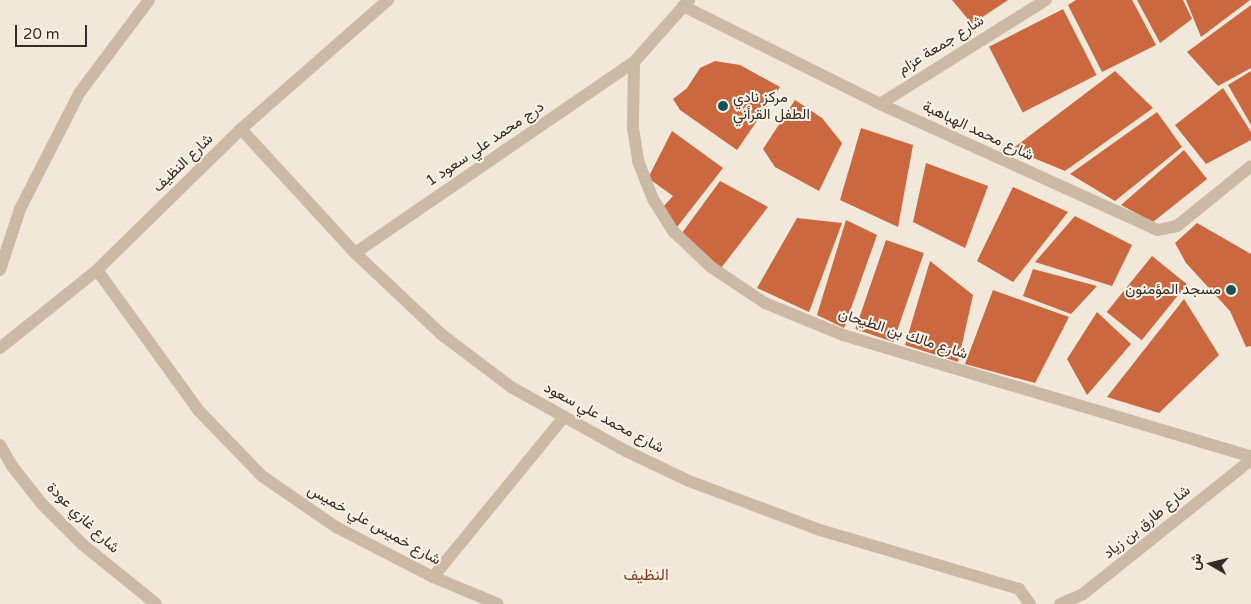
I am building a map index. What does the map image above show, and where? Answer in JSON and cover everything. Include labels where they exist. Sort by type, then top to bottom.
[{"type":"street","points":[[0,270],[20,209],[76,100],[149,0]]},
{"type":"street","name":"شارع النظيف","points":[[0,348],[97,270],[241,129],[388,0]]},
{"type":"street","name":"شارع جمعة عزام","points":[[880,104],[1046,0]]},
{"type":"street","points":[[634,62],[686,3]]},
{"type":"street","name":"شارع محمد الهباهبة","points":[[686,3],[880,104],[1158,230],[1177,226],[1251,166]]},
{"type":"street","name":"درج محمد علي سعود 1","points":[[355,253],[634,62]]},
{"type":"street","name":"شارع مالك بن الطيحان","points":[[634,62],[633,128],[638,161],[653,200],[674,232],[711,267],[765,303],[843,335],[1251,459]]},
{"type":"street","name":"شارع محمد علي سعود","points":[[241,129],[355,253],[441,334],[512,387],[564,417],[673,473],[754,507],[1019,589],[1030,604]]},
{"type":"street","name":"شارع خميس علي خميس","points":[[97,270],[199,411],[255,469],[328,522],[434,577],[498,604]]},
{"type":"street","points":[[434,577],[564,417]]},
{"type":"street","name":"شارع غازي عودة","points":[[0,445],[12,466],[49,510],[82,544],[156,604]]},
{"type":"street","name":"شارع طارق بن زياد","points":[[1060,604],[1087,599],[1251,459]]},
{"type":"building","points":[[952,0],[1008,0],[972,24]]},
{"type":"building","points":[[1076,0],[1132,0],[1156,45],[1102,72],[1068,5]]},
{"type":"building","points":[[1137,0],[1183,0],[1192,19],[1160,43]]},
{"type":"building","points":[[1186,0],[1250,0],[1201,37]]},
{"type":"building","points":[[1251,5],[1251,68],[1218,86],[1187,52]]},
{"type":"building","points":[[1063,9],[1097,75],[1023,113],[989,47]]},
{"type":"building","name":"مركز نادي الطفل القرأني","points":[[715,61],[740,65],[780,87],[737,150],[680,110],[673,99],[687,88],[700,68]]},
{"type":"building","points":[[1115,71],[1153,108],[1065,171],[1012,149]]},
{"type":"building","points":[[1251,71],[1251,125],[1228,85]]},
{"type":"building","points":[[1223,88],[1251,132],[1251,140],[1206,164],[1175,125]]},
{"type":"building","points":[[795,100],[822,118],[842,143],[819,191],[775,167],[763,149]]},
{"type":"building","points":[[1157,112],[1182,147],[1115,201],[1070,174]]},
{"type":"building","points":[[861,128],[913,145],[898,227],[840,200]]},
{"type":"building","points":[[672,131],[723,168],[677,227],[663,207],[673,196],[648,178]]},
{"type":"building","points":[[1184,150],[1207,179],[1153,222],[1121,205]]},
{"type":"building","points":[[926,163],[988,186],[965,248],[913,222]]},
{"type":"building","points":[[720,181],[768,207],[721,268],[682,233]]},
{"type":"building","points":[[1013,187],[1068,212],[1013,282],[977,261]]},
{"type":"building","points":[[1075,216],[1132,245],[1112,286],[1035,262]]},
{"type":"building","points":[[797,218],[842,223],[809,312],[757,288]]},
{"type":"building","points":[[846,220],[877,235],[844,328],[817,315]]},
{"type":"building","name":"مسجد المؤمنون","points":[[1197,223],[1251,254],[1251,346],[1246,347],[1230,311],[1186,263],[1175,243]]},
{"type":"building","points":[[886,240],[924,253],[893,342],[855,329]]},
{"type":"building","points":[[1152,256],[1187,284],[1142,340],[1107,312]]},
{"type":"building","points":[[930,261],[973,295],[958,362],[905,345]]},
{"type":"building","points":[[1033,269],[1097,286],[1071,314],[1023,296]]},
{"type":"building","points":[[993,290],[1069,317],[1035,383],[965,364]]},
{"type":"building","points":[[1184,299],[1219,355],[1159,413],[1107,397]]},
{"type":"building","points":[[1097,312],[1131,344],[1087,395],[1067,359]]},
{"type":"place","name":"مركز نادي الطفل القرأني","points":[[723,106]]},
{"type":"place","name":"مسجد المؤمنون","points":[[1231,290]]},
{"type":"district","name":"النظيف","points":[[646,575]]}]
